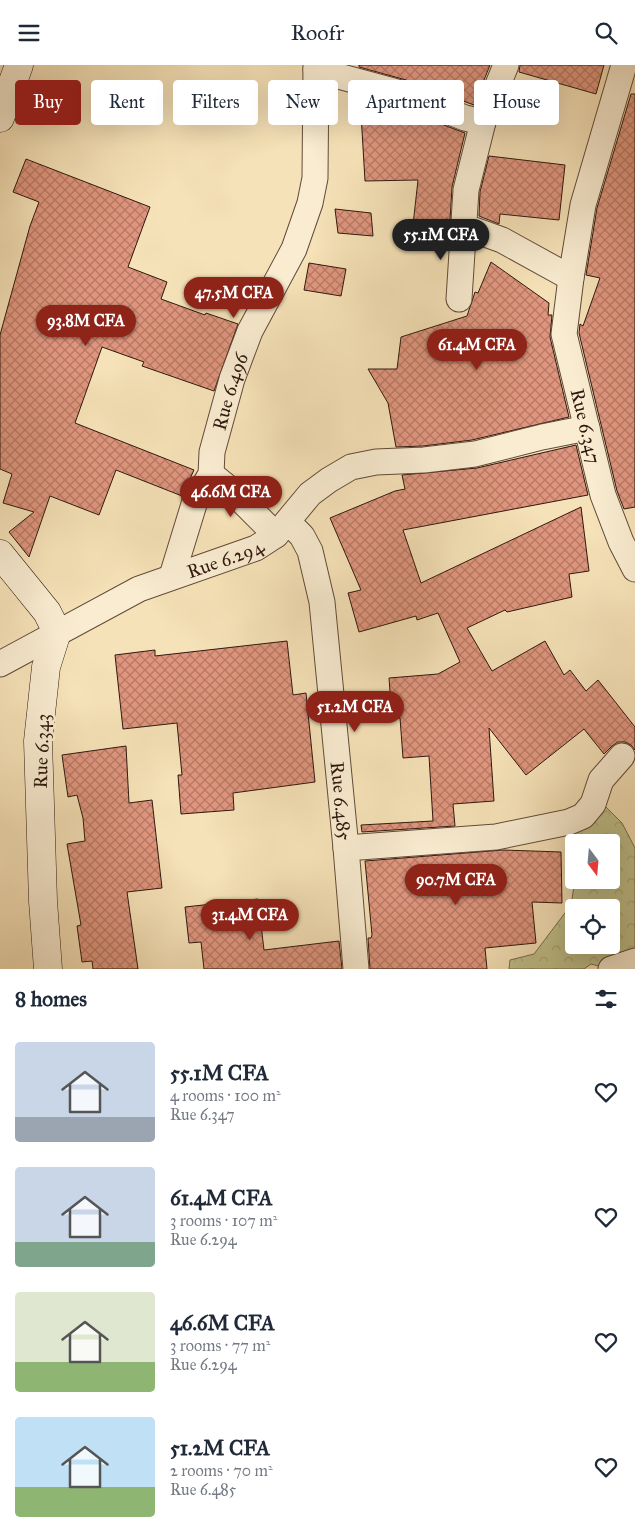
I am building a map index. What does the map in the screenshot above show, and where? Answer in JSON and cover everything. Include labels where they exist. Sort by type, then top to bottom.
[{"type":"street","points":[[0,118],[19,65]]},
{"type":"street","points":[[500,80],[506,65]]},
{"type":"street","name":"Rue 6.347","points":[[624,65],[583,205],[564,334],[603,495],[621,542],[635,569]]},
{"type":"street","points":[[316,68],[401,93],[474,120]]},
{"type":"street","name":"Rue 6.496","points":[[172,576],[195,501],[211,474],[212,453],[232,379],[250,331],[294,249],[310,203],[315,178],[316,68]]},
{"type":"street","points":[[459,299],[466,190],[482,125]]},
{"type":"street","points":[[463,226],[502,241],[571,278]]},
{"type":"street","name":"Rue 6.294","points":[[0,664],[138,589],[256,548],[282,529],[310,494],[351,467],[376,462],[424,460],[474,454],[587,428]]},
{"type":"street","name":"Rue 6.485","points":[[211,474],[282,529],[302,537],[310,551],[322,602],[356,969]]},
{"type":"street","points":[[0,554],[47,612],[57,632]]},
{"type":"street","name":"Rue 6.343","points":[[48,969],[43,901],[38,741],[46,667],[57,632]]},
{"type":"street","points":[[346,848],[496,837],[569,822],[583,816],[593,804],[600,780],[622,756]]},
{"type":"street","points":[[612,969],[635,961]]},
{"type":"green space","points":[[605,806],[622,823],[635,848],[635,969],[603,967],[591,964],[584,969],[509,969],[510,960],[534,954],[565,913],[565,954],[620,954],[620,899],[572,899],[574,889],[620,889],[620,834],[574,834],[573,816]]},
{"type":"building","points":[[359,65],[490,65],[484,80],[474,80],[474,105],[464,101],[464,80],[406,80],[359,67]]},
{"type":"building","points":[[520,65],[604,65],[596,94],[559,83],[559,80],[547,80],[519,72]]},
{"type":"building","points":[[631,94],[635,94],[635,507],[624,509],[617,491],[579,333],[580,324],[583,326],[600,278],[586,275],[597,208]]},
{"type":"building","points":[[362,125],[444,125],[465,133],[452,187],[450,220],[446,219],[446,227],[413,225],[418,180],[365,181]]},
{"type":"building","points":[[489,156],[565,165],[559,220],[500,214],[499,224],[479,216],[480,192]]},
{"type":"building","points":[[26,159],[150,207],[128,267],[167,282],[161,299],[205,315],[206,313],[238,324],[214,391],[142,366],[144,362],[102,347],[75,423],[194,470],[182,496],[116,470],[99,515],[50,496],[29,557],[9,532],[34,512],[3,503],[12,474],[0,469],[0,335],[30,226],[39,202],[13,192]]},
{"type":"building","points":[[335,209],[371,213],[373,236],[338,233]]},
{"type":"building","points":[[491,262],[549,303],[548,315],[552,315],[550,337],[569,417],[472,440],[396,447],[388,403],[368,369],[397,369],[401,337],[467,316],[475,292],[478,293]]},
{"type":"building","points":[[309,263],[346,269],[341,296],[304,290]]},
{"type":"building","points":[[576,445],[588,495],[403,530],[421,583],[581,507],[589,571],[569,574],[572,597],[507,612],[505,610],[467,628],[492,671],[545,641],[564,675],[570,670],[586,691],[598,680],[635,727],[635,750],[625,742],[618,742],[604,754],[584,729],[526,775],[489,728],[494,801],[453,804],[455,826],[362,832],[361,825],[433,821],[429,756],[403,758],[400,718],[392,719],[389,678],[438,674],[460,662],[438,613],[417,620],[416,616],[359,632],[348,593],[361,590],[330,518],[395,491],[405,489],[402,475],[477,468]]},
{"type":"building","points":[[287,641],[293,695],[306,693],[315,782],[233,793],[234,810],[181,814],[178,775],[182,775],[177,723],[123,729],[115,655],[155,650],[155,656]]},
{"type":"building","points":[[126,746],[129,803],[152,800],[162,888],[127,892],[138,969],[93,969],[92,961],[82,962],[77,926],[81,925],[67,844],[85,841],[83,818],[77,795],[68,797],[62,755]]},
{"type":"building","points":[[503,850],[561,852],[562,903],[532,902],[536,943],[485,948],[487,969],[370,969],[368,938],[371,938],[372,935],[365,861]]},
{"type":"building","points":[[258,899],[264,950],[339,941],[342,969],[204,969],[201,942],[189,943],[185,907]]}]
